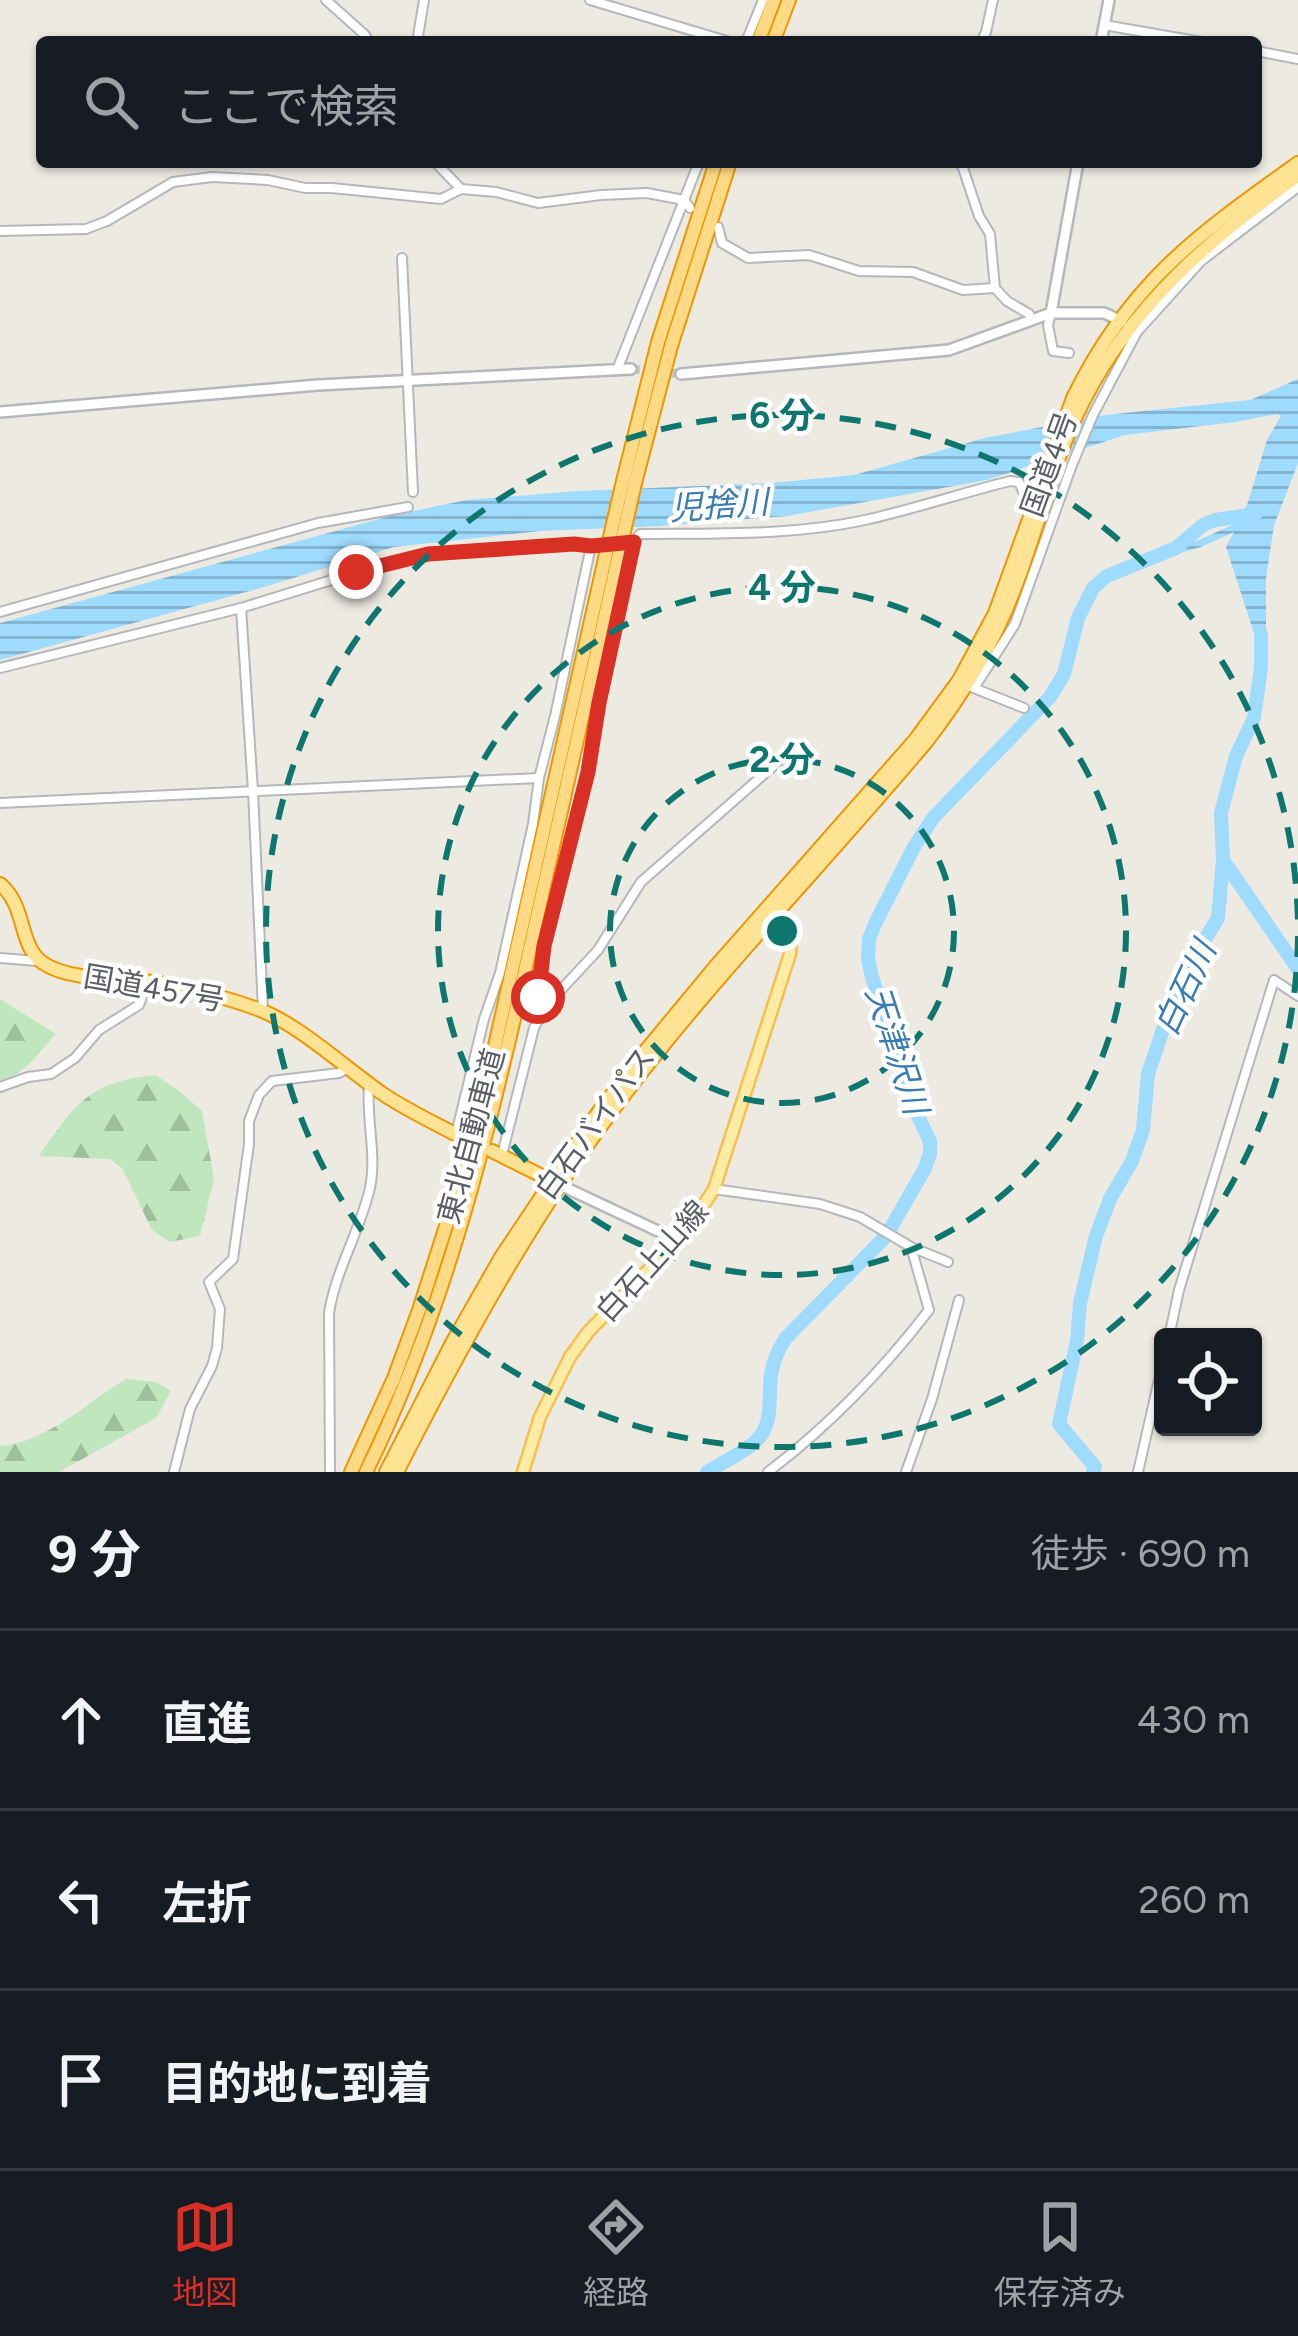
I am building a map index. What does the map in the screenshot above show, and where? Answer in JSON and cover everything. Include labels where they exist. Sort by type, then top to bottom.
[{"type":"highway","points":[[760,36],[774,0]]},
{"type":"highway","points":[[775,36],[789,0]]},
{"type":"highway","name":"国道4号","points":[[967,684],[1072,414],[1135,297],[1217,221],[1298,163]]},
{"type":"highway","name":"東北自動車道","points":[[351,1472],[394,1378],[464,1170],[664,324],[714,168]]},
{"type":"highway","name":"東北自動車道","points":[[629,482],[728,168]]},
{"type":"highway","name":"国道4号","points":[[1124,323],[1208,245],[1298,176]]},
{"type":"highway","name":"国道4号","points":[[859,812],[927,742],[967,684],[1004,616],[1041,491]]},
{"type":"highway","name":"東北自動車道","points":[[366,1472],[406,1382],[468,1203],[500,1086],[612,554]]},
{"type":"highway","name":"白石バイパス","points":[[386,1472],[460,1329],[556,1183],[770,913],[859,812]]},
{"type":"highway","points":[[0,884],[18,905],[38,961]]},
{"type":"highway","name":"国道457号","points":[[38,961],[85,976],[148,981],[263,1011],[388,1098],[460,1137]]},
{"type":"highway","points":[[497,1154],[556,1183]]},
{"type":"highway","name":"白石バイパス","points":[[397,1472],[556,1183]]},
{"type":"main road","name":"白石上山線","points":[[523,1472],[540,1417],[570,1357],[677,1240],[715,1190],[790,953],[790,938],[770,913]]},
{"type":"street","points":[[326,0],[366,36]]},
{"type":"street","points":[[418,36],[424,0]]},
{"type":"street","points":[[590,0],[710,36]]},
{"type":"street","points":[[748,36],[763,0]]},
{"type":"street","points":[[984,36],[993,0]]},
{"type":"street","points":[[1102,36],[1109,0]]},
{"type":"street","points":[[1104,25],[1167,36]]},
{"type":"street","points":[[1262,53],[1298,59]]},
{"type":"street","points":[[441,168],[461,189]]},
{"type":"street","points":[[617,370],[687,204],[697,168]]},
{"type":"street","points":[[964,168],[990,234],[995,288],[1032,319]]},
{"type":"street","points":[[1069,353],[1053,352],[1048,325],[1077,168]]},
{"type":"street","points":[[0,231],[86,229],[163,187],[195,178],[268,180],[304,188],[441,199],[461,189],[538,203],[646,193],[687,204]]},
{"type":"street","points":[[1024,708],[967,684],[1015,623],[1072,464],[1137,332],[1212,252],[1298,187]]},
{"type":"street","points":[[718,227],[722,243],[748,258],[809,255],[859,271],[913,272],[963,290],[995,288]]},
{"type":"street","points":[[402,257],[413,491]]},
{"type":"street","points":[[681,374],[950,350],[1051,314],[1104,313],[1124,323]]},
{"type":"street","points":[[0,412],[407,380],[631,369]]},
{"type":"street","points":[[546,1006],[538,997],[544,946],[588,772],[634,542],[640,534],[836,525],[1010,481],[1019,482],[1025,496],[1041,491]]},
{"type":"street","points":[[0,612],[318,523],[408,507]]},
{"type":"street","points":[[0,668],[241,608],[428,554],[634,542]]},
{"type":"street","points":[[460,1137],[591,546]]},
{"type":"street","points":[[241,608],[263,1011]]},
{"type":"street","points":[[497,1154],[534,1028],[546,1006],[598,950],[641,882],[786,755]]},
{"type":"street","points":[[0,803],[539,778]]},
{"type":"street","points":[[0,958],[38,961]]},
{"type":"street","points":[[1170,1328],[1274,980],[1298,996]]},
{"type":"street","points":[[0,1088],[51,1074],[75,1058],[99,1030],[139,1005],[148,981]]},
{"type":"street","points":[[174,1472],[190,1409],[217,1348],[220,1306],[209,1282],[233,1258],[253,1107],[272,1082],[348,1068]]},
{"type":"street","points":[[330,1472],[329,1312],[370,1186],[369,1084]]},
{"type":"street","points":[[556,1183],[677,1240]]},
{"type":"street","points":[[715,1190],[820,1204],[860,1217],[910,1247],[948,1262]]},
{"type":"street","points":[[768,1472],[820,1431],[862,1389],[929,1310],[910,1247]]},
{"type":"street","points":[[906,1472],[959,1300]]},
{"type":"street","points":[[1138,1472],[1154,1401]]},
{"type":"green space","points":[[0,999],[56,1034],[0,1089]]},
{"type":"green space","points":[[155,1075],[202,1111],[214,1179],[200,1236],[170,1242],[152,1230],[122,1168],[110,1159],[39,1156],[85,1099],[113,1083]]},
{"type":"green space","points":[[126,1379],[156,1382],[171,1391],[156,1418],[59,1472],[0,1472],[0,1446],[50,1429]]},
{"type":"water","name":"児捨川","points":[[1298,379],[1298,463],[1274,525],[1266,578],[1266,670],[1226,547],[1234,532],[1163,558],[1166,547],[1197,541],[1234,524],[1247,505],[1278,414],[1125,435],[987,480],[787,516],[540,531],[394,547],[0,660],[0,623],[390,516],[466,500],[854,475],[985,438],[1105,415],[1250,400]]},
{"type":"waterway","name":"天津沢川","points":[[707,1472],[746,1449],[762,1433],[772,1370],[782,1343],[886,1236],[930,1154],[930,1141],[916,1112],[868,959],[875,924],[914,847],[933,818],[1050,697],[1064,674],[1078,618],[1093,588],[1107,576],[1176,548],[1203,525],[1256,514]]},
{"type":"waterway","name":"白石川","points":[[1093,1472],[1095,1467],[1059,1424],[1080,1303],[1096,1236],[1143,1130],[1148,1074],[1170,1009],[1218,918],[1221,813],[1236,756],[1254,718],[1261,634]]},
{"type":"waterway","points":[[1223,860],[1298,969]]},
{"type":"tunnel","points":[[631,369],[681,374]]},
{"type":"route","points":[[356,572],[428,554],[634,542],[588,772],[544,946],[538,997]]}]
